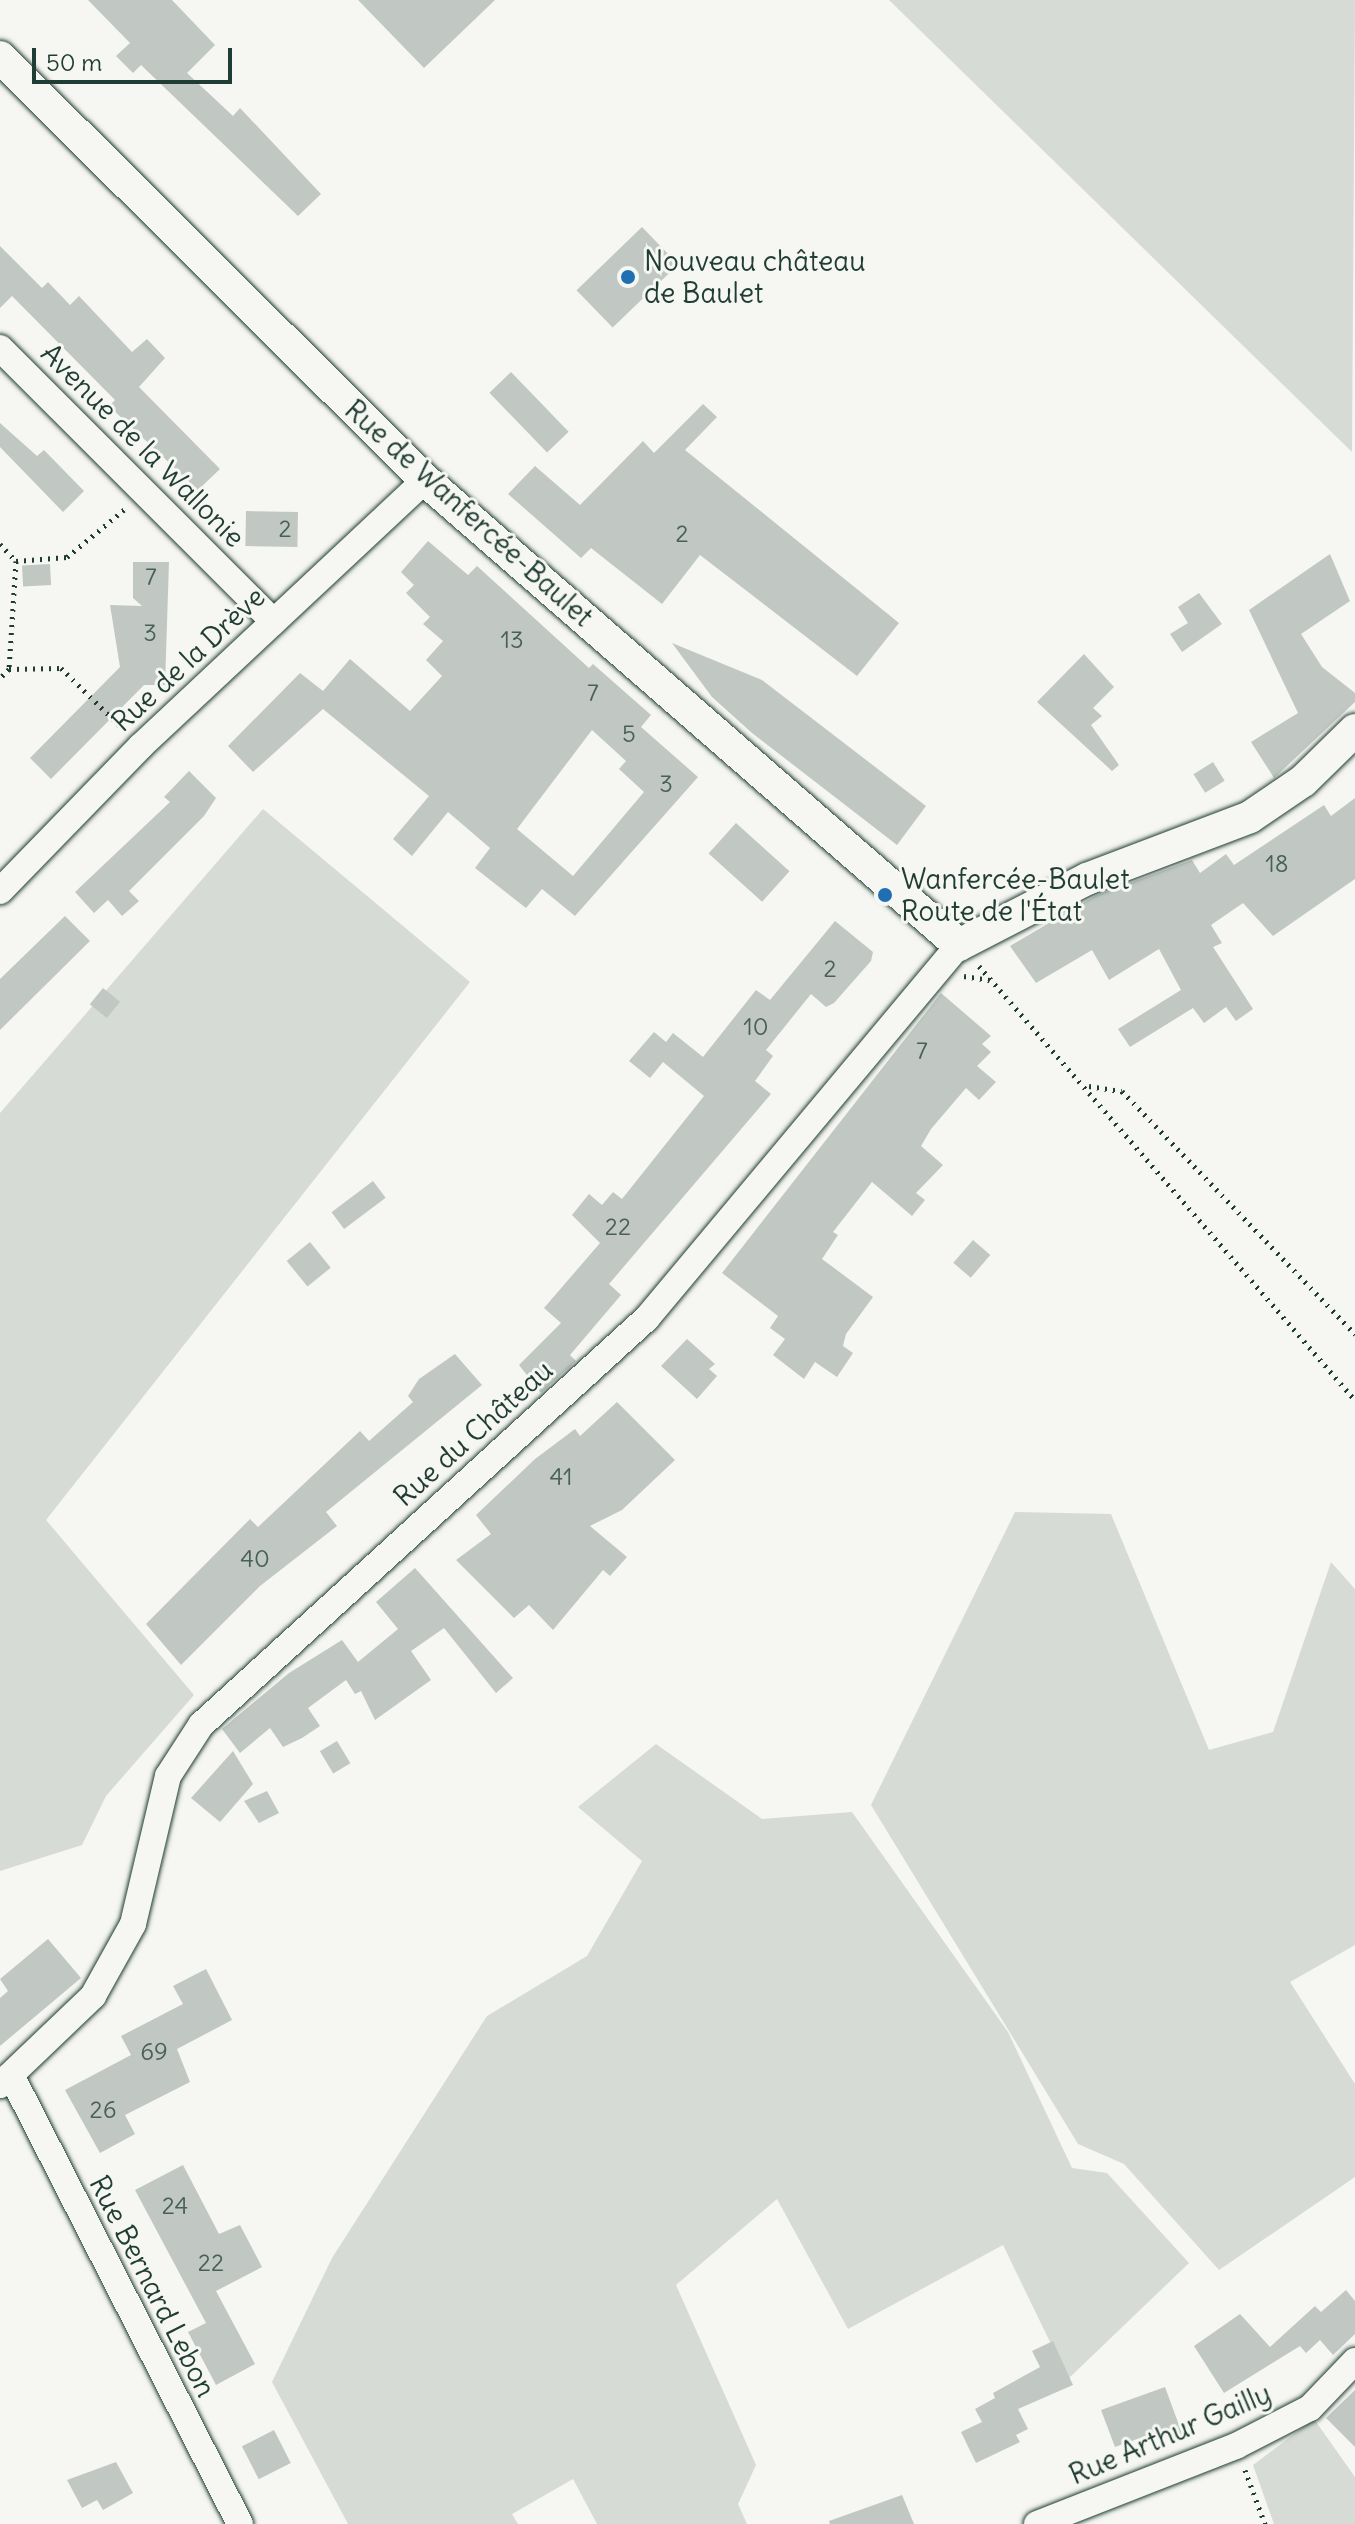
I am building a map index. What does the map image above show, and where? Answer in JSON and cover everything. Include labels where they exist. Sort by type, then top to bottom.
[{"type":"main road","name":"Rue de Wanfercée-Baulet","points":[[0,57],[425,480],[959,945]]},
{"type":"main road","points":[[959,945],[1087,879],[1250,817],[1303,781],[1355,730]]},
{"type":"street","name":"Avenue de la Wallonie","points":[[0,348],[274,622]]},
{"type":"street","name":"Rue de la Drève","points":[[0,891],[141,746],[425,480]]},
{"type":"street","name":"Rue du Château","points":[[5,2080],[93,1996],[133,1924],[168,1776],[201,1725],[647,1318],[959,945]]},
{"type":"street","name":"Rue Bernard Lebon","points":[[5,2080],[240,2524]]},
{"type":"street","name":"Rue Arthur Gailly","points":[[1037,2524],[1236,2446],[1310,2408],[1355,2361]]},
{"type":"path","points":[[16,561],[67,557],[145,494]]},
{"type":"path","points":[[0,544],[16,561],[9,669],[0,678]]},
{"type":"path","points":[[9,669],[61,668],[141,746]]},
{"type":"path","points":[[959,945],[1088,1085],[1355,1400]]},
{"type":"path","points":[[1088,1085],[1122,1091],[1355,1334]]},
{"type":"path","points":[[1236,2446],[1265,2524]]},
{"type":"shaded area","points":[[889,0],[1355,0],[1352,452]]},
{"type":"shaded area","points":[[263,809],[470,982],[46,1520],[194,1695],[106,1796],[82,1845],[0,1871],[0,1113]]},
{"type":"shaded area","points":[[1015,1512],[1111,1514],[1209,1750],[1273,1732],[1331,1562],[1355,1589],[1355,1945],[1290,1982],[1355,2084],[1355,2177],[1219,2270],[1124,2164],[1078,2144],[871,1805]]},
{"type":"shaded area","points":[[656,1744],[762,1819],[852,1812],[1008,2032],[1072,2168],[1107,2173],[1189,2263],[1068,2379],[1003,2245],[848,2329],[777,2199],[676,2285],[756,2465],[738,2504],[747,2524],[597,2524],[573,2479],[512,2514],[518,2524],[348,2524],[272,2382],[332,2258],[487,2016],[587,1956],[642,1861],[578,1807]]},
{"type":"shaded area","points":[[1314,2419],[1355,2477],[1355,2524],[1274,2524],[1253,2465]]},
{"type":"building","points":[[88,0],[172,0],[215,45],[187,73],[233,116],[240,108],[321,194],[298,216],[141,65],[133,73],[116,56],[130,43]]},
{"type":"building","points":[[358,0],[495,0],[424,68]]},
{"type":"building","name":"Nouveau château de Baulet","points":[[642,227],[678,264],[613,328],[577,290]]},
{"type":"building","points":[[0,246],[42,288],[48,282],[70,305],[79,296],[132,352],[147,339],[165,358],[139,387],[220,469],[198,490],[109,406],[115,400],[12,296],[0,308]]},
{"type":"building","points":[[511,372],[569,432],[547,453],[489,393]]},
{"type":"building","points":[[703,404],[717,417],[685,450],[899,623],[857,676],[700,555],[662,604],[591,548],[581,558],[508,494],[535,466],[580,505],[643,441],[654,453]]},
{"type":"building","points":[[0,423],[37,456],[44,450],[84,491],[63,512],[0,447]]},
{"type":"building","points":[[246,511],[298,512],[297,547],[245,546]]},
{"type":"building","points":[[428,541],[468,575],[477,566],[589,668],[593,664],[651,715],[641,727],[698,777],[575,916],[542,889],[526,908],[475,868],[490,848],[448,812],[412,856],[393,839],[429,796],[323,709],[253,772],[228,746],[300,673],[323,691],[350,659],[410,711],[442,676],[426,660],[443,641],[423,624],[430,617],[406,593],[414,585],[401,572]],"holes":[[[592,730],[626,761],[619,769],[644,792],[573,876],[517,829]]]},
{"type":"building","points":[[1330,554],[1350,601],[1301,634],[1322,667],[1355,693],[1355,702],[1274,778],[1251,742],[1298,713],[1249,610]]},
{"type":"building","points":[[133,562],[169,562],[165,685],[144,685],[51,779],[30,758],[120,667],[110,605],[142,606],[133,598]]},
{"type":"building","points":[[50,564],[51,585],[23,586],[22,565]]},
{"type":"building","points":[[1199,593],[1222,624],[1182,652],[1170,634],[1188,623],[1178,607]]},
{"type":"building","points":[[672,643],[762,680],[926,806],[897,845],[752,733],[712,697]]},
{"type":"building","points":[[1084,654],[1114,687],[1093,708],[1102,716],[1091,725],[1119,765],[1112,771],[1037,702]]},
{"type":"building","points":[[1213,762],[1225,781],[1205,793],[1193,774]]},
{"type":"building","points":[[189,771],[216,798],[204,816],[129,891],[139,901],[122,916],[108,900],[94,913],[75,892],[170,802],[164,797]]},
{"type":"building","points":[[1355,798],[1355,879],[1273,936],[1243,903],[1211,925],[1222,943],[1213,947],[1253,1009],[1236,1021],[1226,1007],[1204,1023],[1193,1008],[1130,1047],[1118,1029],[1181,990],[1159,949],[1109,980],[1092,950],[1036,983],[1010,946],[1095,896],[1192,860],[1200,873],[1226,854],[1234,865],[1324,805],[1331,816]]},
{"type":"building","points":[[736,823],[790,871],[762,902],[709,853]]},
{"type":"building","points":[[65,916],[90,941],[0,1030],[0,979]]},
{"type":"building","points":[[835,921],[873,952],[871,961],[834,1003],[826,1007],[811,994],[766,1050],[773,1056],[755,1081],[771,1094],[609,1284],[621,1295],[570,1355],[576,1361],[541,1393],[519,1365],[561,1323],[544,1308],[600,1243],[572,1215],[589,1194],[602,1205],[613,1192],[622,1199],[704,1096],[663,1062],[650,1078],[629,1061],[654,1032],[666,1042],[673,1033],[703,1057],[756,990],[770,1000]]},
{"type":"building","points":[[103,988],[120,1002],[107,1018],[90,1004]]},
{"type":"building","points":[[941,993],[991,1036],[982,1044],[991,1052],[977,1066],[996,1082],[979,1100],[966,1088],[931,1129],[921,1146],[943,1165],[916,1193],[925,1200],[912,1216],[872,1182],[833,1232],[838,1235],[822,1259],[873,1297],[846,1334],[843,1346],[853,1353],[837,1377],[815,1362],[804,1379],[773,1355],[785,1339],[770,1328],[778,1316],[722,1273]]},
{"type":"building","points":[[373,1181],[386,1198],[344,1229],[331,1212]]},
{"type":"building","points":[[973,1240],[990,1255],[971,1278],[953,1263]]},
{"type":"building","points":[[310,1242],[331,1268],[307,1287],[287,1261]]},
{"type":"building","points":[[687,1339],[715,1364],[709,1369],[717,1376],[697,1399],[661,1366]]},
{"type":"building","points":[[455,1354],[482,1385],[326,1512],[337,1526],[260,1586],[181,1665],[146,1624],[250,1519],[258,1527],[360,1431],[369,1441],[413,1402],[408,1396],[419,1379]]},
{"type":"building","points":[[617,1402],[675,1460],[622,1510],[590,1526],[627,1557],[610,1576],[603,1570],[553,1630],[529,1605],[514,1618],[456,1560],[491,1534],[476,1515],[535,1459],[575,1429],[580,1436]]},
{"type":"building","points":[[415,1568],[513,1678],[496,1693],[444,1628],[411,1651],[431,1680],[375,1720],[361,1691],[355,1694],[346,1680],[308,1708],[320,1726],[283,1747],[270,1728],[240,1753],[222,1729],[289,1673],[342,1640],[358,1662],[398,1629],[376,1602]]},
{"type":"building","points":[[337,1741],[350,1763],[333,1774],[320,1751]]},
{"type":"building","points":[[233,1751],[253,1784],[220,1822],[191,1798]]},
{"type":"building","points":[[267,1791],[279,1813],[259,1823],[244,1801]]},
{"type":"building","points":[[48,1939],[81,1978],[0,2046],[0,1998],[8,1991],[0,1979]]},
{"type":"building","points":[[206,1969],[232,2020],[177,2049],[190,2082],[125,2115],[135,2134],[100,2153],[65,2090],[131,2055],[121,2036],[183,2004],[173,1986]]},
{"type":"building","points":[[183,2165],[219,2234],[240,2225],[262,2267],[216,2291],[255,2364],[216,2385],[188,2332],[206,2323],[135,2190]]},
{"type":"building","points":[[1346,2290],[1355,2301],[1355,2334],[1333,2355],[1320,2340],[1306,2353],[1300,2346],[1224,2393],[1194,2346],[1240,2314],[1270,2347],[1315,2306],[1321,2312]]},
{"type":"building","points":[[1053,2341],[1073,2385],[1018,2409],[1028,2429],[1016,2435],[1020,2442],[976,2463],[961,2432],[982,2422],[975,2409],[995,2398],[993,2393],[1040,2367],[1032,2351]]},
{"type":"building","points":[[1165,2387],[1183,2436],[1165,2429],[1115,2447],[1101,2410]]},
{"type":"building","points":[[1355,2390],[1355,2447],[1326,2418]]},
{"type":"building","points":[[274,2430],[291,2463],[259,2479],[242,2446]]},
{"type":"building","points":[[116,2462],[133,2493],[103,2510],[97,2500],[82,2508],[67,2480]]},
{"type":"building","points":[[902,2495],[914,2524],[830,2524],[829,2521]]},
{"type":"place","name":"Nouveau château de Baulet","points":[[628,277]]},
{"type":"place","name":"Wanfercée-Baulet Route de l'État","points":[[885,895]]}]
